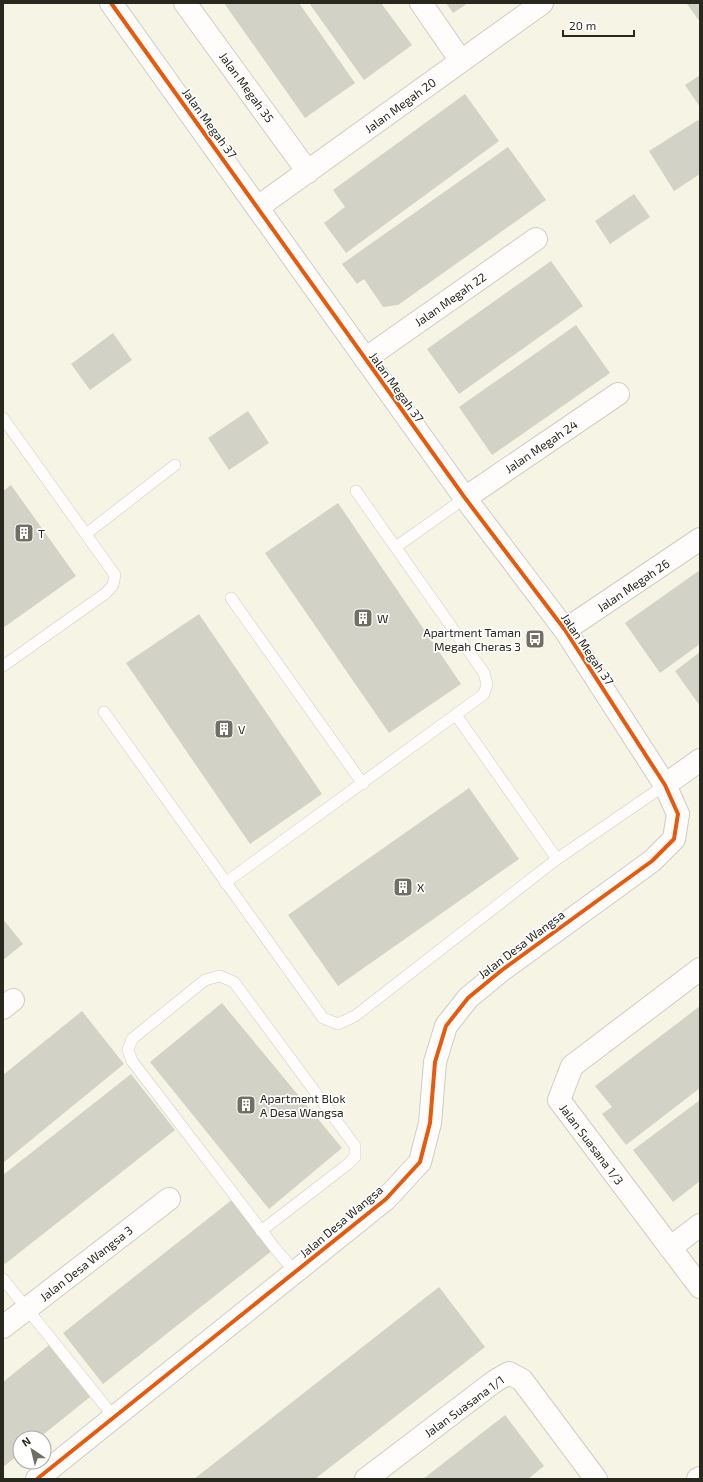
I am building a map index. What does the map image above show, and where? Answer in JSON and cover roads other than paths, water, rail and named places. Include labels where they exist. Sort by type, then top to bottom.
[{"type":"street","name":"Jalan Megah 37","points":[[111,3],[465,498],[565,630],[665,785]]},
{"type":"street","name":"Jalan Megah 35","points":[[185,3],[308,172]]},
{"type":"street","points":[[421,3],[461,61]]},
{"type":"street","name":"Jalan Megah 20","points":[[258,207],[542,3]]},
{"type":"street","name":"Jalan Megah 22","points":[[365,359],[536,239]]},
{"type":"street","name":"Jalan Megah 24","points":[[465,498],[618,394]]},
{"type":"street","name":"Jalan Megah 26","points":[[565,630],[700,539]]},
{"type":"street","points":[[665,785],[700,760]]},
{"type":"street","name":"Jalan Desa Wangsa","points":[[37,1479],[386,1199],[420,1162],[430,1123],[435,1062],[446,1026],[468,998],[502,970],[652,861],[674,840],[678,814],[665,785]]},
{"type":"street","name":"Jalan Suasana 1/3","points":[[700,969],[572,1066],[558,1100],[700,1287]]},
{"type":"street","name":"Jalan Desa Wangsa 3","points":[[3,1327],[169,1199]]},
{"type":"street","points":[[670,1248],[700,1225]]},
{"type":"street","name":"Jalan Suasana 1/1","points":[[366,1479],[495,1381],[509,1374],[522,1380],[596,1479]]},
{"type":"lane","points":[[3,666],[106,593],[113,585],[115,575],[4,423]]},
{"type":"lane","points":[[86,534],[175,465]]},
{"type":"lane","points":[[225,883],[363,784],[484,694],[486,684],[484,673],[356,491]]},
{"type":"lane","points":[[396,546],[465,498]]},
{"type":"lane","points":[[231,598],[363,784]]},
{"type":"lane","points":[[104,712],[323,1018],[338,1024],[355,1016],[557,859],[665,785]]},
{"type":"lane","points":[[456,715],[557,859]]},
{"type":"lane","points":[[261,1231],[348,1164],[355,1157],[355,1146],[234,982],[220,976],[205,980],[132,1038],[128,1050],[132,1061],[261,1231],[295,1272]]},
{"type":"lane","points":[[3,1279],[114,1417]]},
{"type":"place","name":"T","points":[[24,533]]},
{"type":"place","name":"W","points":[[363,618]]},
{"type":"place","name":"Apartment Taman Megah Cheras 3","points":[[535,639]]},
{"type":"place","name":"V","points":[[224,729]]},
{"type":"place","name":"X","points":[[403,887]]},
{"type":"place","name":"Apartment Blok A Desa Wangsa","points":[[246,1105]]}]
